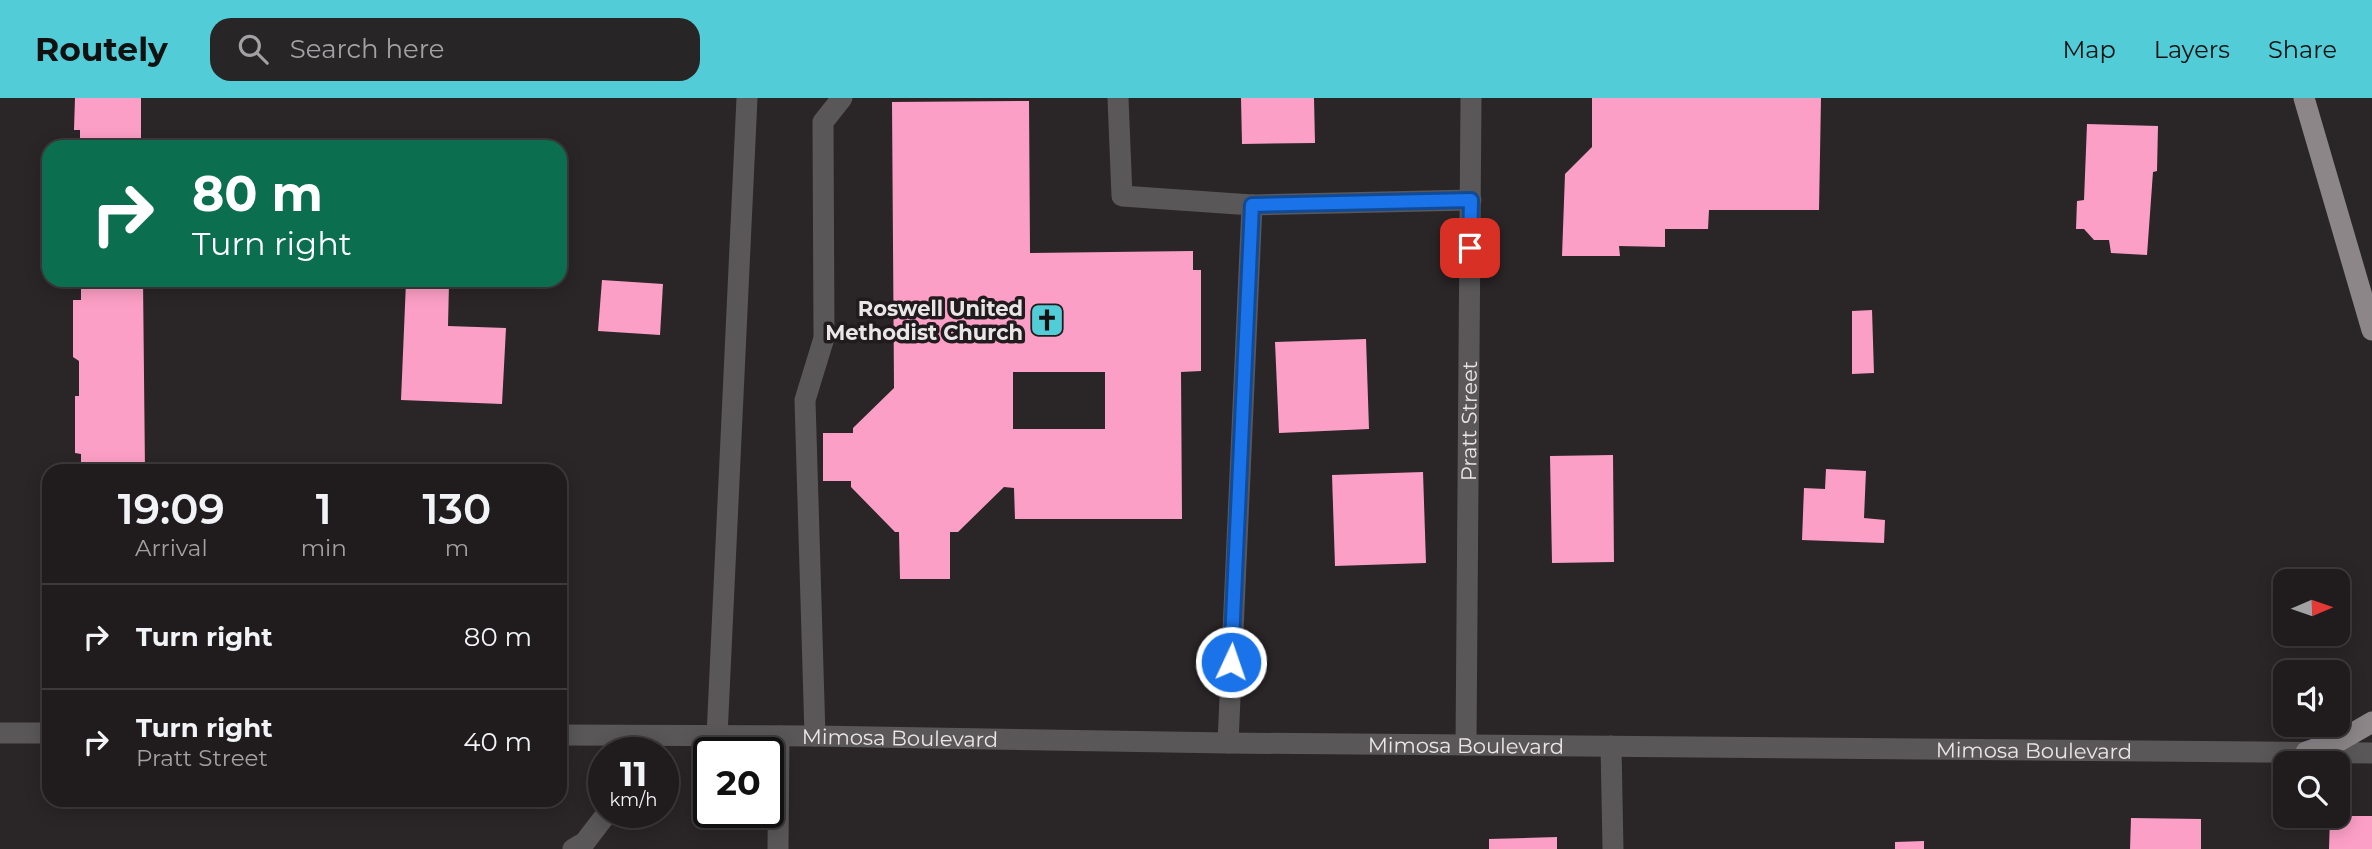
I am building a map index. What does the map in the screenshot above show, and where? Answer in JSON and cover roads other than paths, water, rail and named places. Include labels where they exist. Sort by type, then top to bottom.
[{"type":"main road","points":[[2304,98],[2372,330]]},
{"type":"main road","points":[[2309,751],[2341,740],[2372,722]]},
{"type":"street","points":[[717,736],[747,98]]},
{"type":"street","points":[[815,736],[805,400],[824,338],[822,122],[842,98]]},
{"type":"street","points":[[1118,98],[1122,196],[1252,205],[1471,200]]},
{"type":"street","name":"Pratt Street","points":[[1466,745],[1471,98]]},
{"type":"street","points":[[1228,743],[1252,205]]},
{"type":"street","points":[[0,733],[42,733]]},
{"type":"street","name":"Mimosa Boulevard","points":[[567,735],[2273,752]]},
{"type":"street","points":[[778,849],[779,736]]},
{"type":"street","points":[[1611,746],[1613,849]]},
{"type":"street","name":"Mimosa Boulevard","points":[[2350,753],[2372,753]]},
{"type":"street","points":[[573,849],[585,842],[596,828]]},
{"type":"place","name":"Roswell United Methodist Church","points":[[1047,320]]}]
